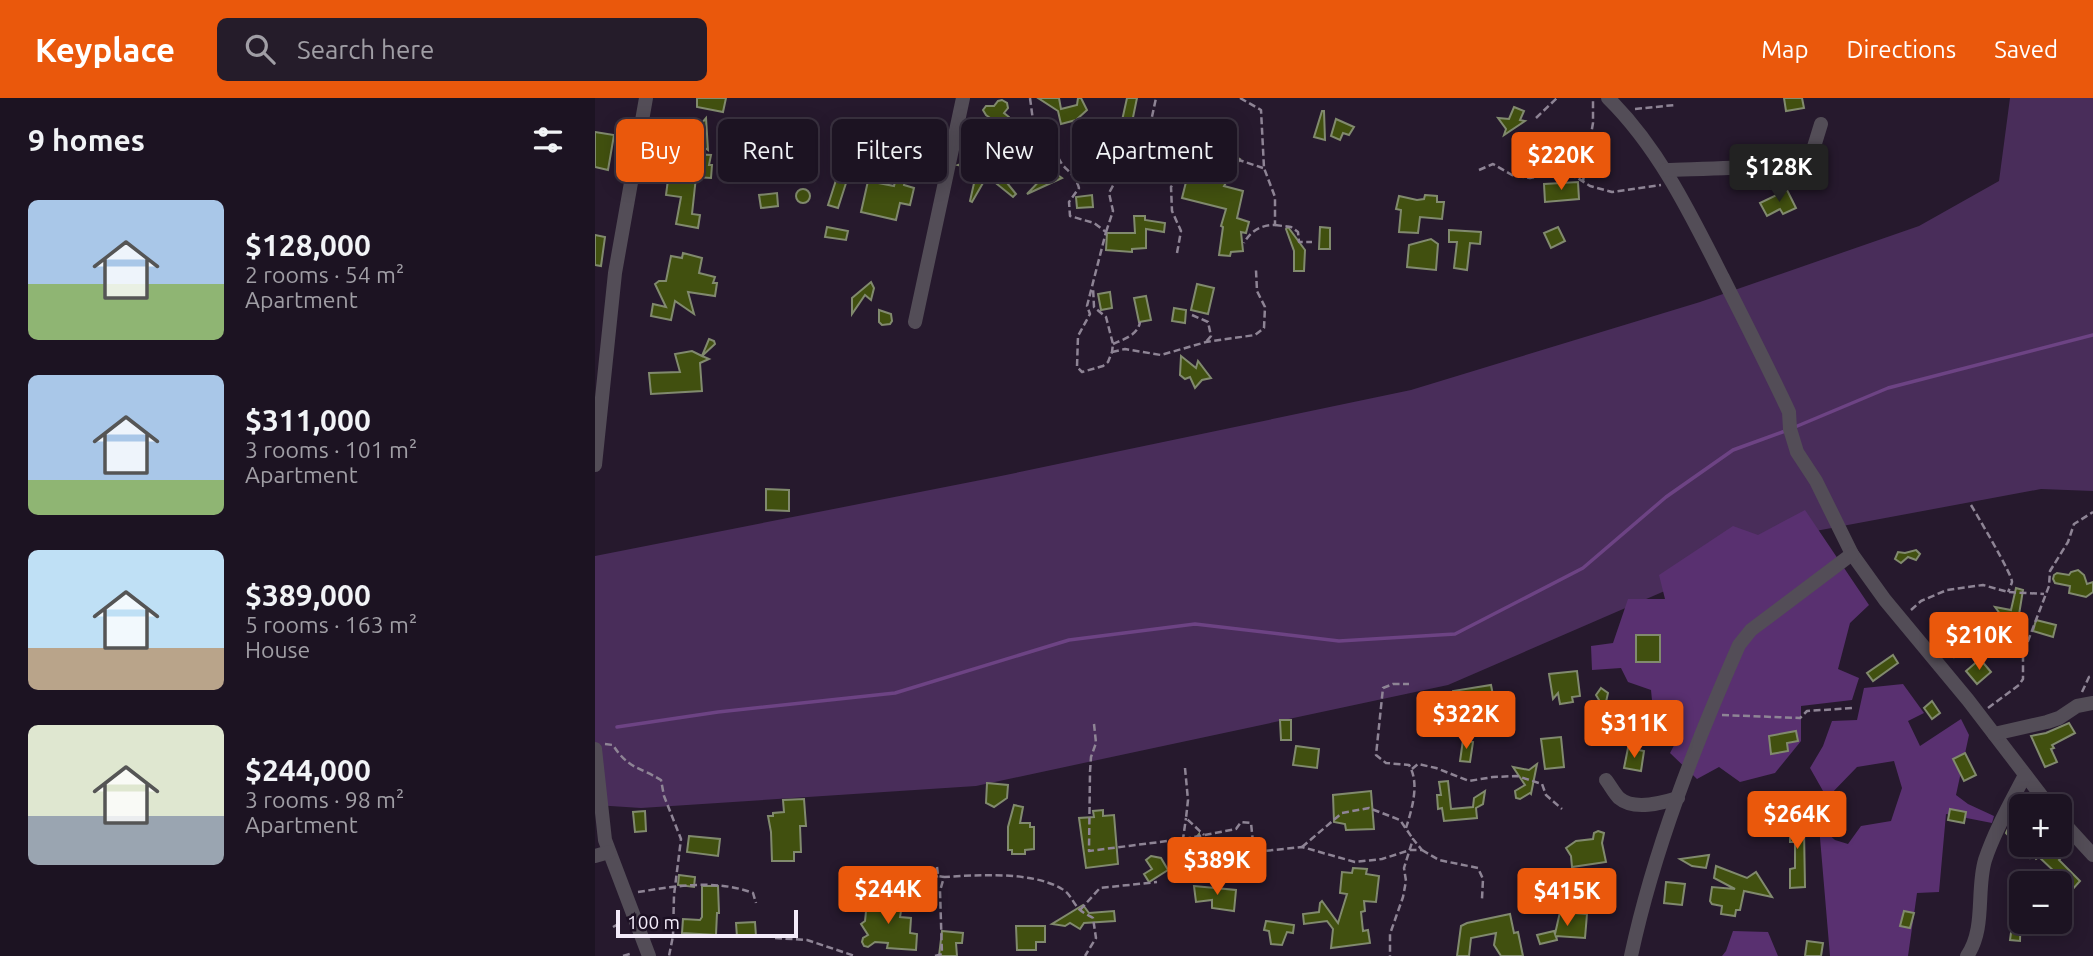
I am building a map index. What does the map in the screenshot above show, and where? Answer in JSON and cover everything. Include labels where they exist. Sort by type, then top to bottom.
[{"type":"street","points":[[595,465],[597,423],[615,273],[646,98]]},
{"type":"street","points":[[915,322],[963,98]]},
{"type":"street","points":[[1608,98],[1666,170],[1675,186],[1780,392],[1789,412],[1790,429],[1797,452],[1816,481],[1852,554],[1900,619],[1979,714],[2040,794]]},
{"type":"street","points":[[1666,170],[1777,165],[1795,161],[1817,146],[1821,124]]},
{"type":"street","points":[[1631,956],[1651,873],[1739,645],[1747,634],[1852,554]]},
{"type":"street","points":[[1994,734],[2047,722],[2059,718],[2077,706],[2093,703]]},
{"type":"street","points":[[600,746],[602,854],[624,894],[649,956]]},
{"type":"street","points":[[1967,956],[1979,914],[1985,860],[2025,775]]},
{"type":"street","points":[[1605,780],[1619,797],[1627,802],[1656,804],[1678,798]]},
{"type":"street","points":[[2072,832],[2093,855]]},
{"type":"path","points":[[1030,98],[1036,143],[1045,155],[1058,157],[1062,165],[1076,176],[1079,188],[1069,202],[1070,216],[1094,223],[1106,232]]},
{"type":"path","points":[[1093,287],[1094,307],[1106,317],[1114,344],[1104,366],[1083,372],[1077,367],[1078,336],[1090,314],[1087,306],[1112,211],[1109,193],[1116,180],[1154,147],[1150,126],[1156,98]]},
{"type":"path","points":[[1240,98],[1261,110],[1264,168],[1275,197],[1275,225]]},
{"type":"path","points":[[1536,118],[1557,98]]},
{"type":"path","points":[[1583,181],[1593,123],[1593,98]]},
{"type":"path","points":[[1621,111],[1675,106]]},
{"type":"path","points":[[1177,253],[1181,231],[1172,211],[1171,187],[1187,163],[1239,160],[1264,168]]},
{"type":"path","points":[[1479,170],[1493,164],[1512,176],[1530,178],[1553,174],[1576,177],[1612,192],[1664,184],[1675,186]]},
{"type":"path","points":[[1244,243],[1248,235],[1264,225],[1291,227],[1298,232],[1299,242],[1312,242]]},
{"type":"path","points":[[1112,352],[1125,349],[1161,355],[1206,342],[1255,335],[1264,328],[1265,307],[1257,291],[1256,270]]},
{"type":"path","points":[[1192,315],[1208,321],[1211,336],[1206,342]]},
{"type":"path","points":[[1114,344],[1130,337],[1140,327],[1140,323]]},
{"type":"path","points":[[1971,505],[2000,559],[2011,573],[2012,582],[2008,592]]},
{"type":"path","points":[[1979,714],[2019,685],[2023,679],[2023,654],[2049,586],[2050,571],[2068,542],[2074,524],[2093,512]]},
{"type":"path","points":[[1900,619],[1921,601],[1947,590],[1983,585],[2008,592],[2045,594]]},
{"type":"path","points":[[1406,828],[1415,784],[1412,769],[1409,765],[1386,763],[1376,755],[1375,746],[1381,719],[1379,710],[1383,688],[1394,684],[1409,684]]},
{"type":"path","points":[[1711,715],[1800,718],[1807,711],[1853,708]]},
{"type":"path","points":[[1094,724],[1096,743],[1090,772],[1089,851],[1236,829],[1241,822],[1251,824],[1254,852]]},
{"type":"path","points":[[600,746],[613,746],[620,757],[634,768],[651,773],[661,780],[664,796],[681,839],[669,956]]},
{"type":"path","points":[[1412,769],[1418,764],[1469,781],[1517,776],[1542,784],[1546,795],[1562,809]]},
{"type":"path","points":[[1183,839],[1188,800],[1185,768]]},
{"type":"path","points":[[1302,847],[1342,813],[1369,808],[1399,820],[1422,850],[1439,860],[1478,868],[1483,879],[1482,899]]},
{"type":"path","points":[[1186,818],[1204,835]]},
{"type":"path","points":[[1390,956],[1390,934],[1403,897],[1405,868],[1413,839]]},
{"type":"path","points":[[1235,854],[1302,847],[1355,862],[1382,859],[1410,850],[1422,850]]},
{"type":"path","points":[[937,867],[938,876]]},
{"type":"path","points":[[905,891],[938,876],[1014,877],[1050,882],[1066,891],[1080,910],[1093,918],[1096,939],[1085,956]]},
{"type":"path","points":[[935,956],[942,954],[940,891],[944,877]]},
{"type":"path","points":[[1080,910],[1100,887],[1157,883]]},
{"type":"path","points":[[624,894],[675,886],[711,884],[738,887],[753,893],[756,903]]},
{"type":"path","points":[[775,939],[807,940],[855,956]]},
{"type":"shaded area","points":[[2010,98],[2093,98],[2093,491],[2041,489],[1794,535],[1448,685],[976,786],[641,808],[595,805],[595,556],[996,477],[1411,390],[1700,302],[1919,226],[1999,181]]},
{"type":"shaded area","points":[[1805,510],[1869,605],[1850,623],[1838,669],[1859,678],[1852,700],[1801,706],[1801,741],[1775,773],[1740,782],[1719,767],[1697,779],[1670,753],[1681,732],[1654,721],[1651,690],[1628,682],[1621,668],[1592,670],[1591,646],[1613,643],[1628,599],[1665,599],[1659,575],[1733,526],[1758,535]]},
{"type":"shaded area","points":[[1903,684],[1924,713],[1908,721],[1920,746],[1961,719],[1969,735],[1956,795],[1994,816],[1992,823],[1946,814],[1939,892],[1917,893],[1908,956],[1830,956],[1819,826],[1835,840],[1848,844],[1861,826],[1891,821],[1902,788],[1894,761],[1857,767],[1827,798],[1810,768],[1823,746],[1832,721],[1857,720],[1864,688]]},
{"type":"shaded area","points":[[1733,931],[1768,932],[1778,956],[1722,956]]},
{"type":"building","points":[[697,98],[726,98],[723,112],[697,107]]},
{"type":"building","points":[[1038,98],[1059,98],[1061,109],[1077,105],[1078,98],[1081,98],[1087,110],[1077,119],[1061,124],[1058,111]]},
{"type":"building","points":[[1127,98],[1137,98],[1133,119],[1122,119]]},
{"type":"building","points":[[1784,98],[1802,98],[1804,108],[1786,111]]},
{"type":"building","points":[[998,101],[1007,103],[1008,108],[1004,113],[1010,119],[992,119],[986,115],[983,110],[986,106],[994,106]]},
{"type":"building","points":[[1514,107],[1524,111],[1520,120],[1525,121],[1504,135],[1506,129],[1498,118],[1509,119]]},
{"type":"building","points":[[1324,111],[1325,140],[1314,137]]},
{"type":"building","points":[[706,118],[708,150],[704,147]]},
{"type":"building","points":[[1336,119],[1354,127],[1349,135],[1343,133],[1340,140],[1331,136]]},
{"type":"building","points":[[595,132],[614,135],[608,170],[595,167]]},
{"type":"building","points":[[704,155],[711,155],[711,178],[704,178]]},
{"type":"building","points":[[668,182],[695,182],[692,214],[700,215],[698,228],[676,224],[681,197],[666,195]]},
{"type":"building","points":[[835,182],[846,182],[838,208],[828,205]]},
{"type":"building","points":[[868,182],[894,186],[895,182],[905,182],[904,185],[914,188],[910,205],[900,203],[896,220],[861,212]]},
{"type":"building","points":[[974,182],[984,182],[972,202],[970,201]]},
{"type":"building","points":[[994,182],[1006,182],[1016,194],[1013,197]]},
{"type":"building","points":[[1038,182],[1053,182],[1027,194]]},
{"type":"building","points":[[1186,182],[1226,182],[1224,186],[1243,191],[1237,218],[1249,222],[1246,233],[1241,232],[1243,251],[1231,252],[1230,256],[1219,255],[1221,226],[1226,209],[1182,198]]},
{"type":"building","points":[[1578,182],[1579,199],[1545,202],[1544,184]]},
{"type":"building","points":[[800,189],[806,189],[810,196],[806,203],[800,203],[796,199],[796,193]]},
{"type":"building","points":[[1787,190],[1796,208],[1783,214],[1780,209],[1767,216],[1760,203]]},
{"type":"building","points":[[777,193],[778,206],[761,208],[759,195]]},
{"type":"building","points":[[1092,195],[1093,207],[1077,208],[1076,197]]},
{"type":"building","points":[[1425,195],[1437,196],[1437,202],[1444,202],[1442,219],[1420,217],[1418,233],[1399,232],[1401,210],[1396,209],[1399,196],[1417,200],[1424,199]]},
{"type":"building","points":[[1134,216],[1145,216],[1145,220],[1165,223],[1164,232],[1146,229],[1146,248],[1132,249],[1132,252],[1106,250],[1107,233],[1135,233]]},
{"type":"building","points":[[827,227],[848,231],[846,240],[825,237]]},
{"type":"building","points":[[1288,227],[1305,250],[1304,271],[1294,271],[1294,251],[1286,229]]},
{"type":"building","points":[[1320,227],[1330,228],[1330,249],[1319,249]]},
{"type":"building","points":[[1558,227],[1565,241],[1551,248],[1544,233]]},
{"type":"building","points":[[1449,230],[1481,232],[1480,244],[1470,243],[1467,270],[1454,268],[1457,242],[1449,242]]},
{"type":"building","points":[[595,235],[605,237],[601,266],[595,265]]},
{"type":"building","points":[[1431,239],[1438,244],[1436,270],[1407,267],[1409,245]]},
{"type":"building","points":[[683,253],[702,258],[699,273],[715,277],[715,296],[688,292],[694,314],[675,301],[671,320],[651,316],[653,304],[666,307],[655,284],[666,281],[671,256],[682,258]]},
{"type":"building","points":[[871,282],[874,288],[871,300],[865,295],[852,314],[852,298]]},
{"type":"building","points":[[1197,284],[1214,288],[1208,314],[1191,310]]},
{"type":"building","points":[[1110,292],[1112,308],[1101,310],[1098,294]]},
{"type":"building","points":[[1146,296],[1151,320],[1139,322],[1134,298]]},
{"type":"building","points":[[1174,308],[1186,310],[1185,323],[1172,321]]},
{"type":"building","points":[[879,310],[891,314],[890,324],[882,325],[879,322]]},
{"type":"building","points":[[709,339],[714,341],[715,344],[702,356]]},
{"type":"building","points":[[692,351],[709,359],[700,363],[702,391],[651,394],[649,373],[680,372],[675,354]]},
{"type":"building","points":[[1181,356],[1196,368],[1198,361],[1211,378],[1202,380],[1195,388],[1190,377],[1185,379],[1180,375]]},
{"type":"building","points":[[766,489],[789,490],[789,511],[766,510]]},
{"type":"building","points":[[1916,550],[1920,554],[1916,560],[1908,557],[1901,563],[1895,559],[1898,552]]},
{"type":"building","points":[[2078,570],[2084,575],[2087,584],[2093,582],[2093,592],[2086,597],[2069,593],[2070,586],[2055,583],[2053,579],[2057,573],[2069,575]]},
{"type":"building","points":[[2016,588],[2023,590],[2017,627],[2008,625],[2007,637],[2003,636],[1992,643],[1986,628],[2006,622],[1995,607],[2011,610]]},
{"type":"building","points":[[2036,620],[2056,625],[2053,637],[2033,631]]},
{"type":"building","points":[[1948,624],[1968,645],[1954,657],[1934,636]]},
{"type":"building","points":[[1636,635],[1660,635],[1660,662],[1636,662]]},
{"type":"building","points":[[1893,655],[1898,663],[1873,681],[1867,673]]},
{"type":"building","points":[[1980,659],[1991,672],[1977,684],[1966,671]]},
{"type":"building","points":[[1577,671],[1580,696],[1572,697],[1573,702],[1560,704],[1558,693],[1553,699],[1549,674]]},
{"type":"building","points":[[1491,685],[1493,695],[1478,697],[1453,693],[1453,691]]},
{"type":"building","points":[[1601,688],[1608,693],[1606,702],[1634,701],[1635,729],[1623,730],[1623,727],[1617,727],[1613,711],[1608,715],[1596,695]]},
{"type":"building","points":[[1932,701],[1940,713],[1932,719],[1924,708]]},
{"type":"building","points":[[1280,720],[1291,720],[1291,740],[1281,740]]},
{"type":"building","points":[[2069,723],[2075,733],[2052,745],[2057,762],[2045,767],[2031,736]]},
{"type":"building","points":[[1796,731],[1798,741],[1787,743],[1788,751],[1771,754],[1769,736]]},
{"type":"building","points":[[1561,737],[1564,767],[1545,769],[1541,739]]},
{"type":"building","points":[[1463,740],[1473,742],[1470,762],[1460,761]]},
{"type":"building","points":[[1296,746],[1319,749],[1317,768],[1293,765]]},
{"type":"building","points":[[1628,748],[1644,751],[1641,771],[1624,768]]},
{"type":"building","points":[[1965,753],[1976,775],[1964,781],[1953,759]]},
{"type":"building","points":[[1537,764],[1531,794],[1516,798],[1515,791],[1525,785],[1513,767],[1529,770]]},
{"type":"building","points":[[1448,781],[1451,809],[1473,807],[1474,798],[1485,791],[1483,804],[1476,808],[1477,818],[1444,821],[1442,808],[1438,809],[1437,795],[1441,795],[1439,782]]},
{"type":"building","points":[[987,783],[1008,785],[1007,798],[994,807],[986,803]]},
{"type":"building","points":[[1371,791],[1374,829],[1346,830],[1345,824],[1334,822],[1333,795]]},
{"type":"building","points":[[804,799],[806,826],[800,826],[801,852],[794,852],[794,861],[772,861],[768,816],[784,812],[783,800]]},
{"type":"building","points":[[1014,805],[1023,807],[1020,823],[1030,823],[1030,827],[1034,827],[1034,849],[1025,850],[1025,854],[1012,854],[1012,850],[1008,850],[1008,827]]},
{"type":"building","points":[[1950,809],[1966,812],[1964,823],[1948,820]]},
{"type":"building","points":[[1103,810],[1103,816],[1114,815],[1118,864],[1086,868],[1079,818],[1094,817],[1093,811]]},
{"type":"building","points":[[645,811],[646,831],[635,832],[633,812]]},
{"type":"building","points":[[1801,811],[1798,830],[1804,830],[1805,887],[1790,888],[1790,869],[1795,868],[1795,842],[1790,842],[1790,833],[1785,832],[1785,821]]},
{"type":"building","points":[[1594,833],[1604,833],[1602,843],[1606,862],[1572,867],[1571,856],[1566,848],[1576,841],[1593,839]]},
{"type":"building","points":[[1199,834],[1201,869],[1191,869],[1191,860],[1176,861],[1175,850],[1180,849],[1182,839],[1191,844]]},
{"type":"building","points":[[689,836],[720,839],[718,856],[687,852]]},
{"type":"building","points":[[1709,855],[1706,868],[1692,866],[1680,859]]},
{"type":"building","points":[[1151,856],[1161,858],[1168,870],[1149,882],[1144,874],[1152,869],[1146,860]]},
{"type":"building","points":[[2039,857],[2062,857],[2059,860],[2070,871],[2054,871]]},
{"type":"building","points":[[1716,866],[1747,878],[1756,872],[1772,897],[1744,891],[1740,910],[1736,910],[1735,916],[1721,914],[1722,906],[1710,901],[1712,887],[1735,889],[1714,878]]},
{"type":"building","points":[[1353,868],[1367,869],[1366,874],[1379,876],[1376,902],[1364,901],[1365,911],[1361,912],[1363,931],[1368,930],[1370,943],[1331,948],[1333,929],[1327,921],[1304,924],[1303,914],[1319,912],[1322,901],[1338,923],[1347,894],[1340,893],[1342,872],[1352,873]]},
{"type":"building","points":[[2072,873],[2080,881],[2072,890]]},
{"type":"building","points":[[679,875],[695,877],[694,887],[678,885]]},
{"type":"building","points":[[921,879],[920,892],[904,892],[903,880]]},
{"type":"building","points":[[1666,882],[1685,884],[1682,905],[1664,903]]},
{"type":"building","points":[[702,886],[718,886],[719,913],[716,935],[682,933],[683,919],[700,920],[702,917]]},
{"type":"building","points":[[1194,886],[1236,890],[1234,911],[1212,908],[1212,900],[1196,902]]},
{"type":"building","points":[[896,898],[903,899],[900,917],[911,918],[910,933],[917,934],[916,950],[887,948],[888,943],[875,942],[868,947],[864,946],[863,938],[868,935],[861,924],[865,921],[867,902],[888,903]]},
{"type":"building","points":[[1083,905],[1089,913],[1114,911],[1115,921],[1084,923],[1080,929],[1070,923],[1065,926],[1052,924]]},
{"type":"building","points":[[1904,911],[1914,913],[1910,928],[1900,926]]},
{"type":"building","points":[[1560,912],[1587,914],[1585,938],[1556,936],[1557,940],[1540,944],[1537,935],[1554,931],[1555,934]]},
{"type":"building","points":[[1510,914],[1514,933],[1518,932],[1523,956],[1501,956],[1494,945],[1496,933],[1471,938],[1469,956],[1457,956],[1461,926]]},
{"type":"building","points":[[1266,921],[1294,925],[1293,933],[1287,932],[1282,945],[1271,944],[1269,931],[1264,930]]},
{"type":"building","points":[[755,922],[756,936],[737,937],[736,923]]},
{"type":"building","points":[[1016,926],[1045,926],[1045,942],[1036,942],[1036,950],[1017,950]]},
{"type":"building","points":[[942,931],[963,933],[962,943],[956,943],[957,956],[939,956]]},
{"type":"building","points":[[2011,934],[2020,934],[2020,941],[2010,940]]},
{"type":"building","points":[[1807,941],[1823,943],[1821,956],[1805,956]]},
{"type":"waterway","points":[[1795,427],[1888,388],[2093,335]]},
{"type":"waterway","points":[[617,727],[718,712],[895,693],[1069,640],[1195,624],[1339,641],[1455,634],[1583,568],[1666,497],[1733,450],[1788,430]]}]
